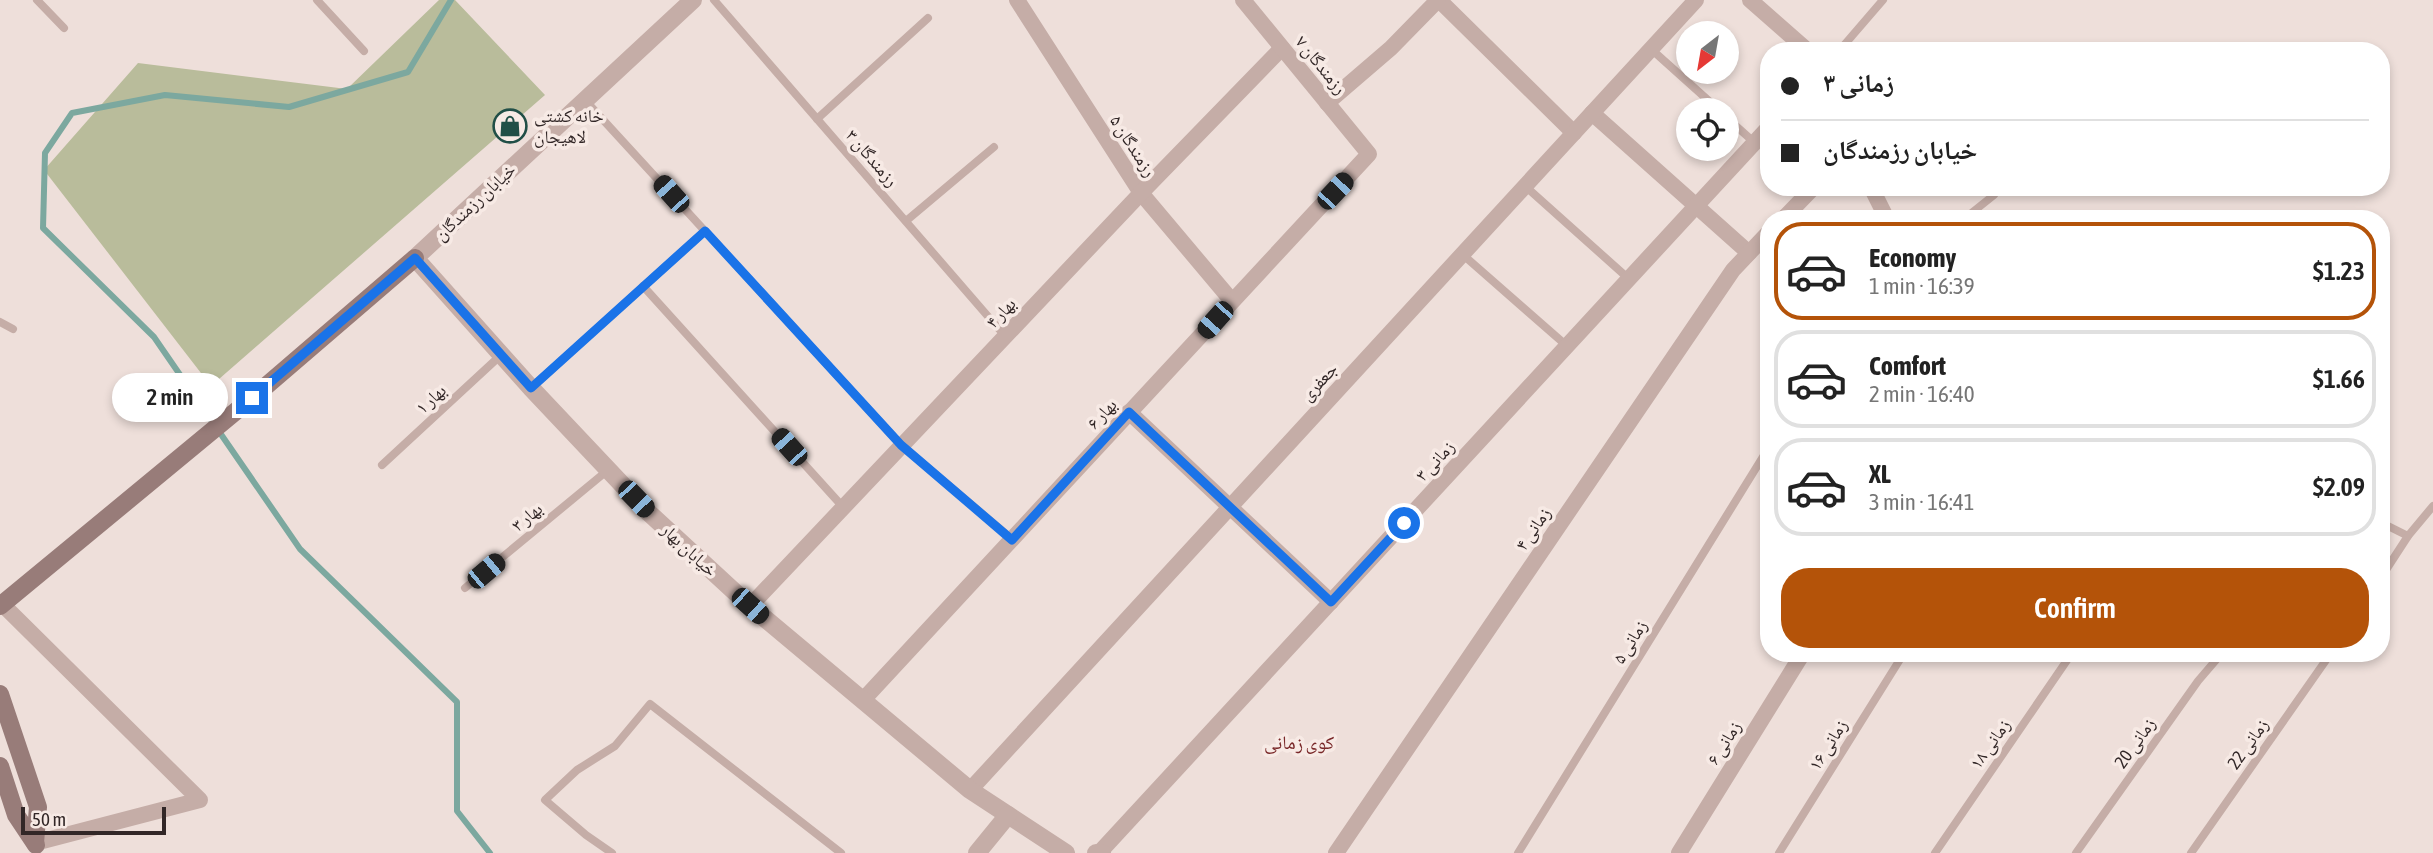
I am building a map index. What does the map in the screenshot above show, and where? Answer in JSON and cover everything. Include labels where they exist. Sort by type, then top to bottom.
[{"type":"main road","name":"خیابان رزمندگان","points":[[1,605],[252,398],[415,258]]},
{"type":"main road","points":[[0,694],[38,807],[37,848]]},
{"type":"main road","points":[[0,766],[16,815],[37,848]]},
{"type":"street","name":"خیابان رزمندگان","points":[[415,258],[692,0]]},
{"type":"street","name":"رزمندگان ۵","points":[[1017,0],[1141,193],[1232,301]]},
{"type":"street","name":"رزمندگان ۷","points":[[1243,0],[1369,154]]},
{"type":"street","points":[[1327,103],[1391,48],[1438,0],[1574,134]]},
{"type":"street","name":"جعفری","points":[[970,790],[1696,0]]},
{"type":"street","points":[[1750,0],[1798,42]]},
{"type":"street","name":"بهار ۴","points":[[750,606],[1141,193],[1283,48]]},
{"type":"street","points":[[1592,113],[1749,253]]},
{"type":"street","name":"زمانی ۳","points":[[1099,853],[1760,137]]},
{"type":"street","name":"بهار ۶","points":[[863,700],[1369,154]]},
{"type":"street","points":[[1792,210],[1805,196]]},
{"type":"street","name":"زمانی ۴","points":[[1336,853],[1732,270],[1760,241]]},
{"type":"street","name":"خیابان بهار","points":[[415,258],[531,388],[649,513],[750,606],[970,790],[1066,853]]},
{"type":"street","points":[[1129,412],[1331,602]]},
{"type":"street","points":[[1,605],[200,800],[37,848]]},
{"type":"street","name":"زمانی ۶","points":[[1679,853],[1797,662]]},
{"type":"street","points":[[977,853],[1008,815]]},
{"type":"lane","points":[[37,0],[64,28]]},
{"type":"lane","points":[[317,0],[364,51]]},
{"type":"lane","name":"رزمندگان ۳","points":[[714,0],[1005,336]]},
{"type":"lane","points":[[1847,42],[1883,0]]},
{"type":"lane","points":[[817,119],[928,18]]},
{"type":"lane","points":[[1651,49],[1706,98]]},
{"type":"lane","points":[[584,99],[901,445],[1012,540]]},
{"type":"lane","points":[[1739,129],[1755,143]]},
{"type":"lane","points":[[906,221],[994,147]]},
{"type":"lane","points":[[1525,186],[1629,279]]},
{"type":"lane","points":[[1975,210],[1993,196]]},
{"type":"lane","points":[[531,388],[705,231]]},
{"type":"lane","points":[[1462,254],[1567,346]]},
{"type":"lane","points":[[643,286],[843,507]]},
{"type":"lane","points":[[0,322],[13,329]]},
{"type":"lane","name":"بهار ۱","points":[[382,465],[501,355]]},
{"type":"lane","name":"زمانی ۵","points":[[1518,853],[1760,462]]},
{"type":"lane","name":"بهار ۳","points":[[465,588],[608,470]]},
{"type":"lane","points":[[2390,564],[2408,536],[2433,506]]},
{"type":"lane","points":[[2390,527],[2408,536]]},
{"type":"lane","name":"زمانی ۱۶","points":[[1779,853],[1898,662]]},
{"type":"lane","name":"زمانی ۱۸","points":[[1935,853],[2066,662]]},
{"type":"lane","name":"زمانی 20","points":[[2076,853],[2214,662]]},
{"type":"lane","name":"زمانی 22","points":[[2191,853],[2325,662]]},
{"type":"lane","points":[[612,853],[545,800],[577,770],[615,746],[650,704],[841,853]]},
{"type":"green space","points":[[439,0],[455,0],[545,95],[211,386],[44,170],[138,63],[347,89]]},
{"type":"waterway","points":[[451,0],[408,72],[289,107],[165,95],[72,113],[45,153],[43,228],[154,337],[300,549],[457,702],[457,811],[490,853]]},
{"type":"place","name":"خانه کشتی لاهیجان","points":[[510,126]]},
{"type":"district","name":"کوی زمانی","points":[[1299,742]]},
{"type":"route","points":[[252,398],[415,258],[531,388],[705,231],[901,445],[1012,540],[1129,412],[1331,602],[1404,523]]}]
